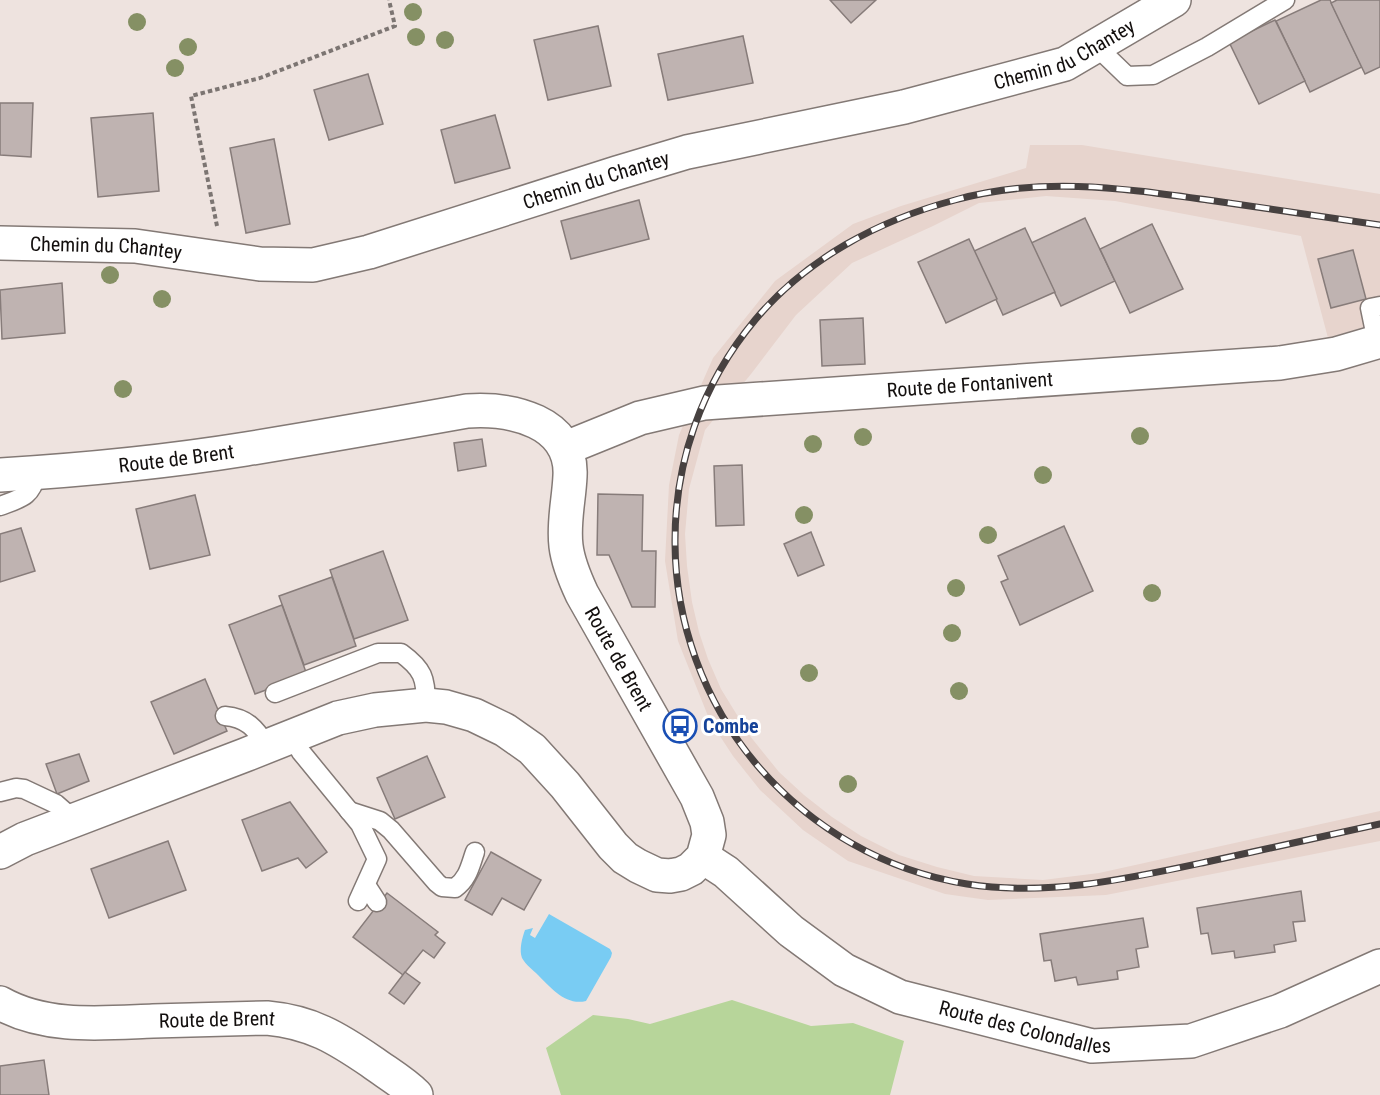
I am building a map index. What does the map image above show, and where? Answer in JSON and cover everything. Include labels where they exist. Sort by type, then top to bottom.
[{"type":"street","name":"Chemin du Chantey","points":[[0,243],[135,246],[260,264],[313,265],[369,252],[687,152],[904,107],[1065,64],[1174,0]]},
{"type":"street","name":"Route de Fontanivent","points":[[566,448],[640,418],[704,403],[1280,363],[1336,354],[1379,341]]},
{"type":"street","name":"Route de Brent","points":[[0,475],[139,464],[245,449],[467,411],[483,410],[514,414],[547,427],[566,448],[569,459],[570,476],[565,528],[568,561],[582,594],[697,797],[707,822],[709,835],[703,857]]},
{"type":"street","points":[[0,852],[25,839],[338,718],[375,710],[426,705],[446,707],[474,715],[505,730],[532,748],[565,784],[613,846],[625,858],[638,866],[657,875],[681,874],[691,869],[703,857]]},
{"type":"street","name":"Route des Colondalles","points":[[703,857],[726,872],[791,931],[844,970],[900,997],[1092,1046],[1191,1041],[1280,1011],[1380,966]]},
{"type":"street","name":"Route de Brent","points":[[0,1003],[14,1011],[34,1017],[86,1023],[267,1018],[287,1020],[307,1025],[327,1034],[405,1084],[417,1095]]},
{"type":"lane","points":[[1096,45],[1127,76],[1153,75],[1207,47],[1285,0]]},
{"type":"lane","points":[[1379,341],[1370,308],[1380,306]]},
{"type":"lane","points":[[0,506],[25,497],[34,485],[37,473]]},
{"type":"lane","points":[[275,693],[378,653],[401,653],[418,667],[424,678],[426,705]]},
{"type":"lane","points":[[225,716],[238,717],[258,733],[301,752],[360,824],[377,859],[362,893],[377,902]]},
{"type":"lane","points":[[0,792],[16,788],[24,789],[56,804],[64,811],[70,823]]},
{"type":"lane","points":[[349,811],[381,821],[392,830],[430,877],[442,887],[455,888],[462,883],[475,852]]},
{"type":"path","points":[[219,234],[191,96],[260,78],[395,26],[389,0]]},
{"type":"shaded area","points":[[1030,145],[1082,145],[1380,194],[1380,322],[1328,338],[1301,236],[1115,201],[1046,196],[979,203],[852,263],[796,315],[705,430],[689,489],[685,534],[692,602],[708,659],[721,689],[750,736],[779,772],[832,817],[861,836],[899,855],[974,876],[1043,880],[1099,873],[1380,811],[1380,841],[1106,895],[988,900],[945,894],[848,861],[803,830],[760,790],[733,756],[710,721],[678,641],[665,561],[669,485],[679,435],[713,358],[775,281],[853,224],[901,206],[1026,168]]},
{"type":"green space","points":[[732,1000],[811,1026],[853,1023],[904,1041],[890,1095],[561,1095],[546,1048],[593,1015],[650,1024]]},
{"type":"water","points":[[549,914],[610,949],[612,953],[586,1001],[572,1001],[559,995],[522,958],[521,948],[525,930],[533,928],[530,935],[535,938]]},
{"type":"building","points":[[830,0],[876,0],[851,23]]},
{"type":"building","points":[[1321,0],[1330,0],[1362,67],[1310,92],[1276,21]]},
{"type":"building","points":[[1337,0],[1380,0],[1380,67],[1365,74],[1331,3]]},
{"type":"building","points":[[1275,20],[1305,81],[1259,104],[1229,42]]},
{"type":"building","points":[[598,26],[611,86],[548,100],[534,40]]},
{"type":"building","points":[[743,36],[753,83],[668,100],[658,54]]},
{"type":"building","points":[[368,74],[383,124],[329,140],[314,90]]},
{"type":"building","points":[[0,103],[33,103],[31,157],[0,155]]},
{"type":"building","points":[[153,113],[159,191],[98,197],[91,118]]},
{"type":"building","points":[[495,115],[510,168],[455,183],[441,130]]},
{"type":"building","points":[[274,139],[290,224],[246,233],[230,148]]},
{"type":"building","points":[[639,200],[649,239],[571,259],[561,221]]},
{"type":"building","points":[[1085,218],[1115,281],[1061,306],[1031,243]]},
{"type":"building","points":[[1152,224],[1183,289],[1130,313],[1100,249]]},
{"type":"building","points":[[1025,228],[1055,292],[1003,315],[974,251]]},
{"type":"building","points":[[969,239],[997,299],[946,323],[918,262]]},
{"type":"building","points":[[1353,250],[1366,299],[1331,308],[1318,259]]},
{"type":"building","points":[[62,283],[65,333],[2,339],[0,290]]},
{"type":"building","points":[[863,318],[865,364],[822,366],[820,320]]},
{"type":"building","points":[[482,439],[486,466],[458,471],[454,443]]},
{"type":"building","points":[[742,465],[744,525],[716,526],[714,466]]},
{"type":"building","points":[[598,494],[643,495],[642,551],[656,551],[655,607],[632,607],[609,555],[597,555]]},
{"type":"building","points":[[195,495],[210,555],[150,569],[136,509]]},
{"type":"building","points":[[1064,526],[1093,591],[1020,625],[1001,582],[1008,579],[998,556]]},
{"type":"building","points":[[21,528],[35,571],[0,582],[0,534]]},
{"type":"building","points":[[811,532],[824,565],[798,576],[784,544]]},
{"type":"building","points":[[383,551],[408,620],[354,639],[330,570]]},
{"type":"building","points":[[332,577],[356,646],[304,665],[279,596]]},
{"type":"building","points":[[282,605],[307,675],[255,694],[229,625]]},
{"type":"building","points":[[205,679],[227,731],[174,754],[151,702]]},
{"type":"building","points":[[79,754],[89,781],[57,794],[46,764]]},
{"type":"building","points":[[427,756],[445,797],[395,819],[377,778]]},
{"type":"building","points":[[290,802],[327,852],[306,868],[298,858],[262,871],[242,820]]},
{"type":"building","points":[[168,841],[186,890],[109,918],[91,869]]},
{"type":"building","points":[[491,852],[541,880],[524,910],[502,898],[492,915],[465,900]]},
{"type":"building","points":[[1301,891],[1305,921],[1293,922],[1296,941],[1274,945],[1275,952],[1235,958],[1234,951],[1212,954],[1208,933],[1201,934],[1197,908]]},
{"type":"building","points":[[387,893],[438,932],[435,935],[445,943],[434,958],[423,950],[403,975],[353,937]]},
{"type":"building","points":[[1143,918],[1148,947],[1136,949],[1139,967],[1117,971],[1118,979],[1078,985],[1076,977],[1055,981],[1051,960],[1044,961],[1040,934]]},
{"type":"building","points":[[405,972],[420,983],[404,1004],[389,993]]},
{"type":"building","points":[[44,1060],[49,1095],[0,1095],[0,1066]]},
{"type":"railway","points":[[1380,225],[1113,188],[1050,186],[1019,188],[955,200],[927,208],[872,231],[821,260],[775,298],[755,320],[720,371],[695,426],[680,484],[675,543],[680,602],[696,660],[721,714],[757,765],[778,788],[826,827],[852,843],[907,869],[967,884],[1028,888],[1059,887],[1151,874],[1380,824]]},
{"type":"place","name":"Combe","points":[[680,726]]}]
